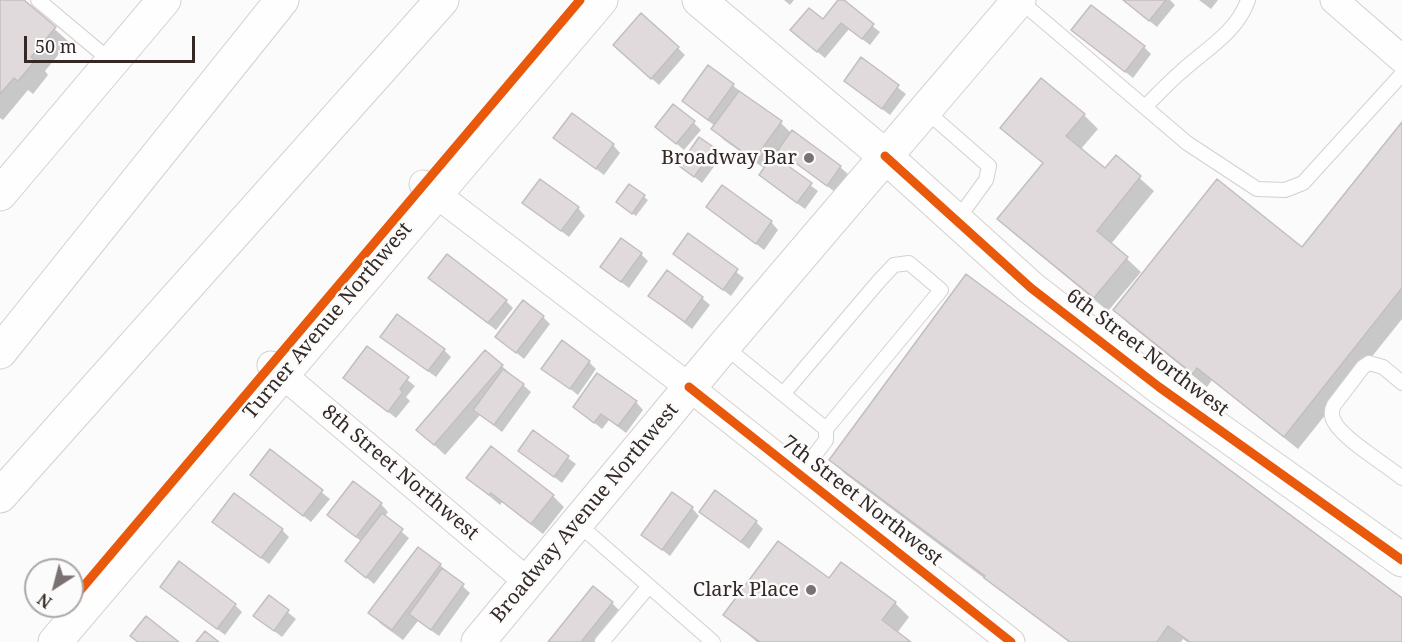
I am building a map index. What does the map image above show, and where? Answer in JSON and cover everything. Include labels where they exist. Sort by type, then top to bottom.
[{"type":"main road","points":[[4,182],[164,0]]},
{"type":"main road","points":[[0,352],[282,0]]},
{"type":"main road","points":[[0,496],[442,0]]},
{"type":"main road","name":"Turner Avenue Northwest","points":[[55,642],[277,369],[429,189],[601,0]]},
{"type":"main road","name":"6th Street Northwest","points":[[699,0],[885,156],[1031,288],[1159,387],[1402,560]]},
{"type":"main road","name":"Broadway Avenue Northwest","points":[[478,642],[689,387],[1019,0]]},
{"type":"street","points":[[1334,0],[1401,59]]},
{"type":"street","name":"7th Street Northwest","points":[[429,189],[689,387],[1011,642]]},
{"type":"street","name":"8th Street Northwest","points":[[277,369],[528,582]]},
{"type":"lane","points":[[38,0],[111,62]]},
{"type":"lane","points":[[1019,0],[1187,143],[1257,189],[1285,190],[1303,183],[1401,59]]},
{"type":"lane","points":[[1145,107],[1179,73],[1235,25],[1245,10],[1248,0]]},
{"type":"lane","points":[[924,110],[989,166],[986,180],[957,220]]},
{"type":"lane","points":[[783,394],[894,265],[909,263],[941,290],[826,429],[826,440],[800,475]]},
{"type":"lane","points":[[724,346],[826,429]]},
{"type":"lane","points":[[1402,383],[1383,367],[1369,363],[1332,410],[1335,424],[1353,441],[1402,478]]},
{"type":"lane","points":[[577,523],[713,642]]},
{"type":"lane","points":[[602,642],[649,586]]},
{"type":"building","points":[[0,0],[24,0],[56,27],[31,57],[36,60],[18,81],[14,78],[0,94]]},
{"type":"building","points":[[838,0],[844,0],[874,24],[862,39],[841,23],[817,52],[790,30],[809,8],[823,19]]},
{"type":"building","points":[[1123,0],[1166,0],[1149,21]]},
{"type":"building","points":[[1091,5],[1145,46],[1125,72],[1071,30]]},
{"type":"building","points":[[641,13],[679,47],[651,79],[613,45]]},
{"type":"building","points":[[861,57],[899,85],[882,109],[844,81]]},
{"type":"building","points":[[708,65],[734,84],[708,120],[682,101]]},
{"type":"building","points":[[1041,78],[1085,114],[1066,136],[1105,168],[1116,155],[1141,176],[1097,231],[1128,257],[1094,298],[997,219],[1043,163],[1000,128]]},
{"type":"building","points":[[739,91],[782,121],[754,160],[711,129]]},
{"type":"building","points":[[673,104],[695,121],[676,144],[655,127]]},
{"type":"building","points":[[572,113],[614,144],[596,169],[553,138]]},
{"type":"building","points":[[1402,122],[1402,288],[1284,437],[1197,368],[1193,374],[1113,310],[1217,179],[1302,247]]},
{"type":"building","name":"Broadway Bar","points":[[792,130],[841,166],[827,186],[778,150]]},
{"type":"building","points":[[699,137],[715,148],[694,177],[679,166]]},
{"type":"building","points":[[773,155],[812,183],[797,203],[759,175]]},
{"type":"building","points":[[540,179],[579,207],[561,231],[522,203]]},
{"type":"building","points":[[629,184],[645,195],[632,214],[616,202]]},
{"type":"building","points":[[722,185],[772,221],[756,244],[706,207]]},
{"type":"building","points":[[688,233],[738,269],[723,290],[673,254]]},
{"type":"building","points":[[621,238],[642,253],[621,282],[600,267]]},
{"type":"building","points":[[447,254],[507,300],[488,323],[428,278]]},
{"type":"building","points":[[667,270],[703,297],[685,322],[648,296]]},
{"type":"building","points":[[966,274],[1402,598],[1402,642],[1190,642],[1168,626],[1157,642],[1070,642],[829,460]]},
{"type":"building","points":[[523,300],[544,316],[516,353],[495,337]]},
{"type":"building","points":[[397,314],[445,349],[428,371],[380,337]]},
{"type":"building","points":[[562,340],[590,361],[570,389],[541,369]]},
{"type":"building","points":[[367,346],[409,377],[400,389],[403,392],[388,412],[343,378]]},
{"type":"building","points":[[485,350],[503,365],[434,445],[416,430]]},
{"type":"building","points":[[503,369],[524,384],[494,425],[473,410]]},
{"type":"building","points":[[597,373],[637,401],[618,426],[601,414],[594,423],[573,407]]},
{"type":"building","points":[[533,430],[569,456],[554,477],[518,451]]},
{"type":"building","points":[[491,446],[554,495],[531,524],[491,493],[489,495],[466,478]]},
{"type":"building","points":[[270,449],[323,490],[303,516],[250,475]]},
{"type":"building","points":[[353,481],[382,503],[356,537],[327,515]]},
{"type":"building","points":[[715,490],[757,521],[741,542],[699,512]]},
{"type":"building","points":[[672,492],[693,507],[662,550],[641,535]]},
{"type":"building","points":[[234,493],[283,529],[261,558],[212,522]]},
{"type":"building","points":[[382,513],[403,529],[366,578],[345,561]]},
{"type":"building","name":"Clark Place","points":[[778,541],[829,578],[841,562],[896,602],[882,620],[911,642],[760,642],[723,615]]},
{"type":"building","points":[[418,547],[441,564],[392,630],[368,613]]},
{"type":"building","points":[[179,561],[236,604],[217,629],[160,587]]},
{"type":"building","points":[[442,568],[464,584],[431,630],[409,614]]},
{"type":"building","points":[[593,586],[613,602],[581,642],[548,642]]},
{"type":"building","points":[[269,595],[289,610],[274,631],[253,616]]},
{"type":"building","points":[[146,616],[179,642],[138,642],[130,636]]},
{"type":"building","points":[[205,631],[219,642],[196,642]]},
{"type":"cycle path","points":[[84,586],[580,0]]},
{"type":"cycle path","points":[[885,156],[1031,288],[1159,387],[1402,560]]},
{"type":"cycle path","points":[[689,387],[1011,642]]},
{"type":"place","name":"Broadway Bar","points":[[809,158]]},
{"type":"place","name":"Clark Place","points":[[811,590]]}]
